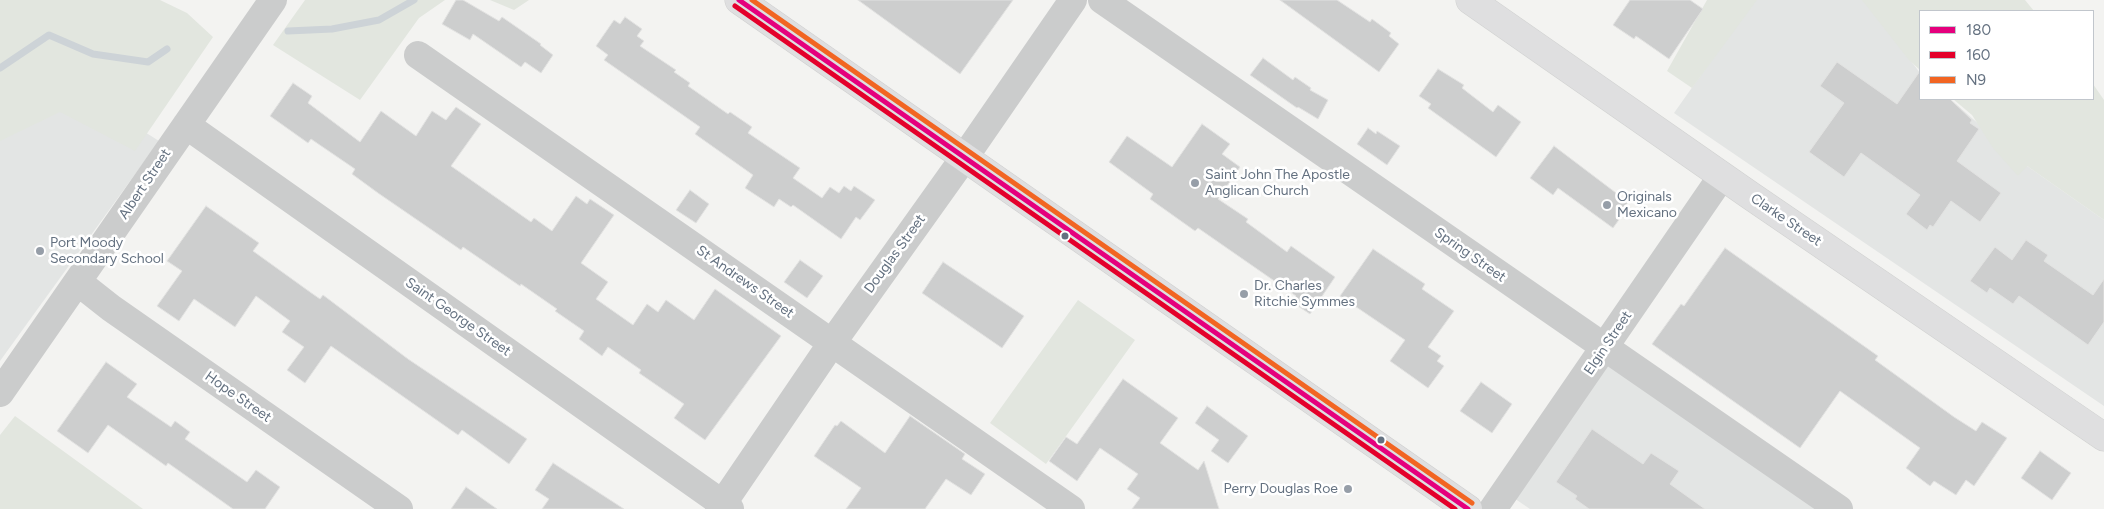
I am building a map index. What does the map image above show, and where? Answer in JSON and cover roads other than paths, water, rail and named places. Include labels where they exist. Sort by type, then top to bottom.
[{"type":"main road","points":[[739,0],[1468,509]]},
{"type":"main road","name":"Clarke Street","points":[[1470,0],[1722,176],[2104,437]]},
{"type":"street","name":"Albert Street","points":[[0,393],[273,0]]},
{"type":"street","name":"Douglas Street","points":[[724,507],[832,343],[964,158],[1073,0]]},
{"type":"street","name":"Spring Street","points":[[1102,0],[1838,509]]},
{"type":"street","name":"St Andrews Street","points":[[418,55],[1071,509]]},
{"type":"street","name":"Saint George Street","points":[[186,125],[724,507]]},
{"type":"street","name":"Elgin Street","points":[[1492,509],[1722,176]]},
{"type":"street","name":"Hope Street","points":[[78,282],[111,308],[399,509]]},
{"type":"waterway","points":[[288,31],[332,29],[379,20],[414,0]]},
{"type":"waterway","points":[[0,68],[49,35],[93,54],[148,62],[167,49]]},
{"type":"place","name":"Saint John The Apostle Anglican Church","points":[[1195,183]]},
{"type":"place","name":"Originals Mexicano","points":[[1607,205]]},
{"type":"place","name":"Port Moody Secondary School","points":[[40,251]]},
{"type":"place","name":"Dr. Charles Ritchie Symmes","points":[[1244,294]]},
{"type":"place","name":"Perry Douglas Roe","points":[[1348,489]]}]
